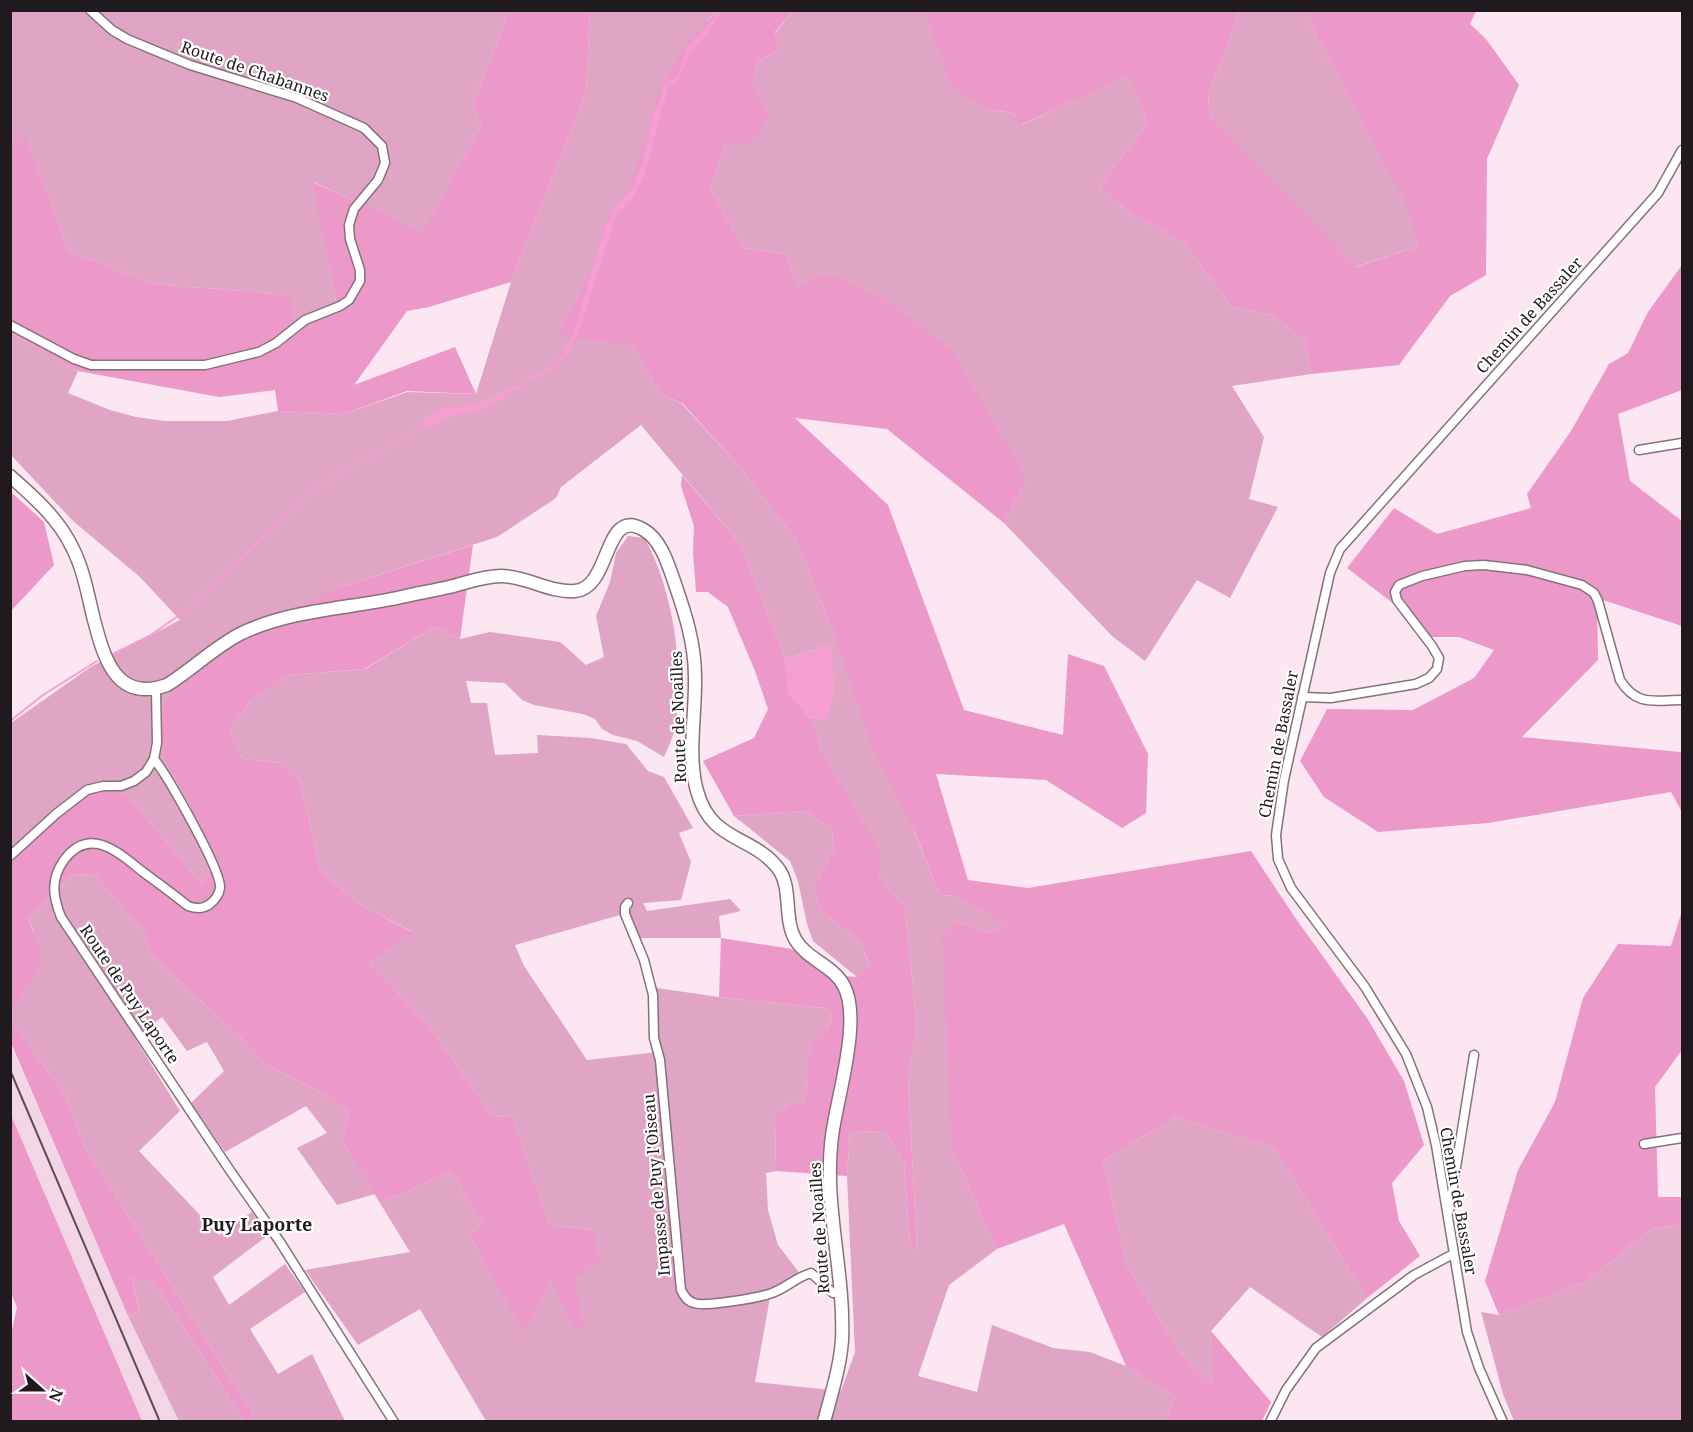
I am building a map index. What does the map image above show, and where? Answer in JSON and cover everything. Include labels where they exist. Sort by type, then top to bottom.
[{"type":"main road","points":[[10,476],[57,522],[74,550],[103,654],[112,670],[128,684],[140,688],[156,689]]},
{"type":"main road","name":"Route de Noailles","points":[[156,689],[175,680],[232,638],[258,626],[301,613],[388,599],[498,576],[521,579],[562,590],[580,590],[589,586],[596,578],[612,539],[619,531],[629,526],[647,532],[665,558],[691,634],[695,677],[694,774],[698,796],[707,814],[718,826],[770,860],[778,868],[785,883],[789,924],[794,937],[800,947],[834,973],[842,983],[849,1003],[849,1031],[830,1155],[831,1196],[841,1293],[841,1352],[824,1422]]},
{"type":"street","name":"Route de Chabannes","points":[[10,325],[74,359],[91,365],[205,365],[259,352],[276,343],[305,320],[349,300],[360,281],[360,270],[350,239],[349,225],[354,209],[378,180],[385,163],[385,154],[376,138],[364,128],[297,98],[190,65],[127,39],[112,30],[90,10]]},
{"type":"street","name":"Chemin de Bassaler","points":[[1503,1422],[1479,1368],[1467,1332],[1436,1145],[1427,1107],[1406,1054],[1365,987],[1291,888],[1278,859],[1276,835],[1284,780],[1302,697],[1330,573],[1340,549],[1658,193],[1683,150]]},
{"type":"street","points":[[1639,450],[1683,443]]},
{"type":"street","points":[[1302,697],[1331,698],[1416,684],[1429,678],[1437,669],[1439,658],[1397,600],[1395,592],[1399,585],[1422,576],[1474,566],[1527,570],[1582,585],[1594,593],[1598,602],[1620,680],[1627,691],[1636,698],[1647,701],[1683,700]]},
{"type":"street","points":[[10,856],[56,814],[87,790],[104,786],[121,786],[134,781],[146,772],[154,759],[157,743],[156,689]]},
{"type":"street","name":"Route de Puy Laporte","points":[[154,759],[194,826],[219,878],[220,888],[216,900],[206,907],[196,909],[188,906],[113,849],[88,843],[73,850],[57,870],[53,889],[61,917],[280,1242],[394,1422]]},
{"type":"street","name":"Impasse de Puy l'Oiseau","points":[[628,903],[625,907],[625,914],[644,960],[653,995],[654,1038],[660,1060],[681,1290],[686,1299],[693,1303],[704,1304],[770,1294],[800,1276],[811,1273],[833,1293],[841,1293]]},
{"type":"street","points":[[1447,1220],[1474,1055]]},
{"type":"street","points":[[1644,1144],[1683,1138]]},
{"type":"street","points":[[1269,1422],[1286,1390],[1316,1348],[1414,1275],[1453,1254]]},
{"type":"shaded area","points":[[10,11],[509,11],[473,105],[481,126],[423,233],[313,182],[338,312],[296,333],[288,295],[155,284],[69,252],[26,138],[11,139]]},
{"type":"shaded area","points":[[509,11],[590,11],[586,93],[511,282],[429,307],[407,311],[354,385],[455,347],[476,394],[407,391],[344,414],[278,411],[275,390],[219,397],[78,371],[11,333],[11,139],[26,137],[69,252],[155,284],[289,295],[297,332],[338,311],[312,182],[423,232],[481,126],[473,105]]},
{"type":"shaded area","points":[[590,11],[717,11],[708,20],[634,346],[659,393],[682,404],[740,467],[796,540],[940,895],[956,896],[1006,924],[989,933],[958,922],[952,1150],[997,1249],[949,1285],[918,1376],[977,1392],[992,1325],[1053,1348],[1090,1352],[1126,1366],[1175,1397],[1165,1421],[486,1421],[420,1309],[358,1345],[305,1270],[410,1252],[380,1203],[451,1172],[483,1224],[469,1234],[524,1333],[551,1278],[574,1327],[573,1278],[593,1230],[549,1225],[512,1116],[493,1117],[426,1022],[369,963],[411,931],[357,903],[320,869],[300,781],[280,763],[242,759],[229,729],[251,700],[289,675],[365,669],[434,627],[460,639],[490,632],[560,642],[586,665],[604,657],[596,616],[610,582],[616,553],[628,536],[644,538],[651,550],[667,595],[674,628],[677,665],[673,692],[677,719],[664,757],[637,741],[613,735],[602,729],[595,719],[583,714],[534,705],[522,700],[505,683],[466,681],[471,703],[487,703],[495,755],[538,753],[537,735],[591,738],[626,744],[648,771],[664,777],[693,828],[679,833],[691,862],[681,900],[643,903],[647,911],[730,899],[741,911],[719,916],[721,938],[631,938],[620,915],[515,945],[524,966],[587,1060],[659,1052],[657,988],[825,1008],[832,1015],[828,1028],[812,1046],[807,1070],[806,1101],[790,1104],[775,1115],[776,1171],[766,1173],[768,1210],[778,1245],[804,1279],[770,1297],[755,1382],[841,1391],[855,1352],[847,1176],[850,1132],[885,1131],[904,1162],[910,1246],[917,1250],[908,1078],[917,1027],[905,908],[879,877],[880,853],[821,750],[809,717],[828,719],[829,645],[785,659],[741,545],[641,425],[561,487],[556,498],[497,537],[331,590],[168,767],[191,809],[193,838],[210,872],[202,884],[130,798],[58,816],[11,863],[11,723],[92,666],[180,620],[140,577],[73,521],[11,455],[11,333],[78,371],[68,393],[110,410],[165,421],[227,421],[278,411],[344,414],[407,392],[476,394],[511,282],[586,93]]},
{"type":"shaded area","points":[[717,11],[793,11],[775,32],[779,49],[758,62],[753,83],[769,116],[748,146],[726,142],[710,188],[743,248],[786,254],[798,287],[827,274],[888,300],[951,350],[1027,479],[1004,523],[887,429],[795,418],[888,505],[964,710],[1063,735],[1068,654],[1104,666],[1148,754],[1146,813],[1122,828],[1046,780],[936,774],[968,880],[1028,888],[1251,851],[1367,1018],[1404,1081],[1424,1145],[1392,1183],[1399,1221],[1420,1256],[1367,1298],[1274,1148],[1176,1117],[1103,1160],[1127,1266],[1178,1350],[1214,1385],[1211,1331],[1271,1402],[1262,1421],[1165,1421],[1175,1397],[1126,1366],[1064,1224],[997,1249],[952,1150],[942,936],[958,922],[989,933],[1005,924],[956,896],[940,895],[916,835],[871,744],[835,636],[796,540],[740,467],[683,404],[659,393],[634,346],[558,335],[588,277],[608,216],[629,189],[661,87],[683,47]]},
{"type":"shaded area","points":[[718,11],[722,11],[707,34],[689,54],[679,79],[668,88],[644,177],[633,198],[617,214],[571,350],[545,374],[532,379],[518,390],[506,393],[496,402],[472,413],[443,419],[426,429],[421,421],[441,409],[477,406],[506,390],[519,386],[553,363],[567,347],[613,209],[630,191],[641,168],[652,119],[665,86],[680,72],[687,47],[711,22]]},
{"type":"shaded area","points":[[793,11],[923,11],[939,49],[989,110],[1014,113],[1022,125],[1129,74],[1148,124],[1099,186],[1131,214],[1183,242],[1232,307],[1272,315],[1305,341],[1311,374],[1232,386],[1264,437],[1249,499],[1278,507],[1230,598],[1197,580],[1145,661],[1112,636],[1004,523],[1027,479],[798,287],[786,254],[743,248],[710,188],[726,142],[753,83],[758,62],[779,49],[775,33]]},
{"type":"shaded area","points":[[923,11],[1240,11],[1208,95],[1210,116],[1357,267],[1418,246],[1406,203],[1311,26],[1309,11],[1476,11],[1470,24],[1486,39],[1519,85],[1487,159],[1486,275],[1450,296],[1399,365],[1311,374],[1305,341],[1272,315],[1232,307],[1183,242],[1131,214],[1099,186],[1148,124],[1129,75],[1021,125],[1014,113],[989,110],[954,89]]},
{"type":"shaded area","points":[[1240,11],[1309,11],[1311,26],[1407,203],[1418,246],[1356,267],[1210,116],[1208,95]]},
{"type":"shaded area","points":[[1682,265],[1682,390],[1618,414],[1630,481],[1682,521],[1682,626],[1597,598],[1598,660],[1522,737],[1680,752],[1682,754],[1682,812],[1671,792],[1488,823],[1378,832],[1324,797],[1300,761],[1327,709],[1413,710],[1474,678],[1494,650],[1459,637],[1419,637],[1407,614],[1347,568],[1394,508],[1437,534],[1531,508],[1527,494],[1571,431],[1609,364],[1628,353],[1648,312]]},
{"type":"shaded area","points":[[682,475],[741,545],[785,659],[789,694],[809,717],[821,750],[881,853],[879,877],[905,908],[917,1027],[908,1079],[917,1250],[910,1246],[904,1162],[885,1131],[850,1132],[847,1176],[776,1171],[775,1115],[790,1104],[806,1101],[807,1069],[812,1045],[828,1028],[832,1015],[825,1008],[719,997],[721,938],[792,949],[831,975],[857,977],[870,966],[861,943],[822,911],[813,889],[834,848],[832,828],[804,811],[734,816],[703,761],[754,738],[768,709],[728,607],[708,592],[696,592],[693,553],[694,526],[681,486]]},
{"type":"shaded area","points":[[11,492],[44,522],[54,565],[11,611]]},
{"type":"shaded area","points":[[473,545],[460,639],[434,627],[364,669],[289,675],[251,700],[229,729],[242,759],[280,763],[300,781],[320,869],[357,903],[412,932],[369,963],[426,1022],[493,1117],[512,1116],[549,1225],[593,1230],[600,1263],[573,1278],[585,1329],[574,1328],[551,1279],[524,1334],[469,1234],[483,1224],[451,1172],[380,1203],[342,1141],[349,1111],[324,1094],[265,1064],[241,1038],[152,956],[144,932],[95,875],[73,874],[28,919],[38,945],[39,961],[32,979],[11,1011],[11,863],[58,816],[91,792],[106,789],[130,798],[202,884],[210,872],[193,838],[191,808],[168,767],[161,744],[165,700],[231,647],[331,590]]},
{"type":"shaded area","points":[[829,645],[832,649],[834,690],[828,720],[809,717],[788,694],[785,659]]},
{"type":"shaded area","points":[[804,811],[832,828],[834,848],[813,889],[822,911],[861,943],[870,967],[857,977],[813,941],[798,881],[790,861],[734,816]]},
{"type":"shaded area","points":[[73,874],[95,875],[144,932],[152,956],[241,1038],[265,1064],[324,1094],[349,1111],[342,1141],[375,1194],[337,1205],[297,1148],[327,1133],[306,1106],[225,1152],[191,1103],[224,1071],[207,1042],[187,1051],[162,1017],[135,1038],[180,1111],[139,1151],[219,1235],[252,1212],[267,1236],[213,1277],[229,1305],[285,1264],[305,1292],[250,1329],[278,1374],[312,1354],[345,1421],[250,1421],[254,1416],[87,1151],[63,1092],[11,1020],[10,1011],[27,987],[34,932],[28,919]]},
{"type":"shaded area","points":[[1682,911],[1682,1050],[1655,1087],[1658,1197],[1682,1197],[1682,1225],[1653,1228],[1587,1281],[1499,1315],[1485,1281],[1518,1170],[1555,1102],[1583,998],[1618,944],[1671,946]]},
{"type":"shaded area","points":[[11,1020],[63,1092],[87,1151],[254,1416],[250,1421],[245,1421],[153,1281],[132,1278],[139,1311],[128,1316],[11,1043]]},
{"type":"shaded area","points":[[10,1043],[128,1316],[179,1421],[142,1421],[11,1115]]},
{"type":"shaded area","points":[[10,1115],[142,1421],[11,1421],[11,1334],[17,1307],[10,1291]]},
{"type":"shaded area","points":[[1176,1117],[1274,1148],[1367,1298],[1322,1337],[1250,1287],[1211,1331],[1215,1386],[1178,1350],[1127,1266],[1103,1160]]},
{"type":"shaded area","points":[[1682,1225],[1682,1421],[1514,1421],[1503,1394],[1481,1312],[1499,1315],[1587,1281],[1653,1228]]},
{"type":"shaded area","points":[[132,1277],[153,1281],[245,1421],[179,1421],[128,1316],[139,1311]]},
{"type":"waterway","points":[[663,94],[664,85],[671,80]]},
{"type":"waterway","points":[[495,400],[503,399],[513,391]]},
{"type":"waterway","points":[[466,406],[487,401]]},
{"type":"waterway","points":[[111,655],[151,635],[188,609],[315,488],[426,425]]},
{"type":"waterway","points":[[10,721],[43,695],[97,661]]},
{"type":"railway","points":[[10,1070],[160,1422]]},
{"type":"district","name":"Puy Laporte","points":[[257,1224]]}]
